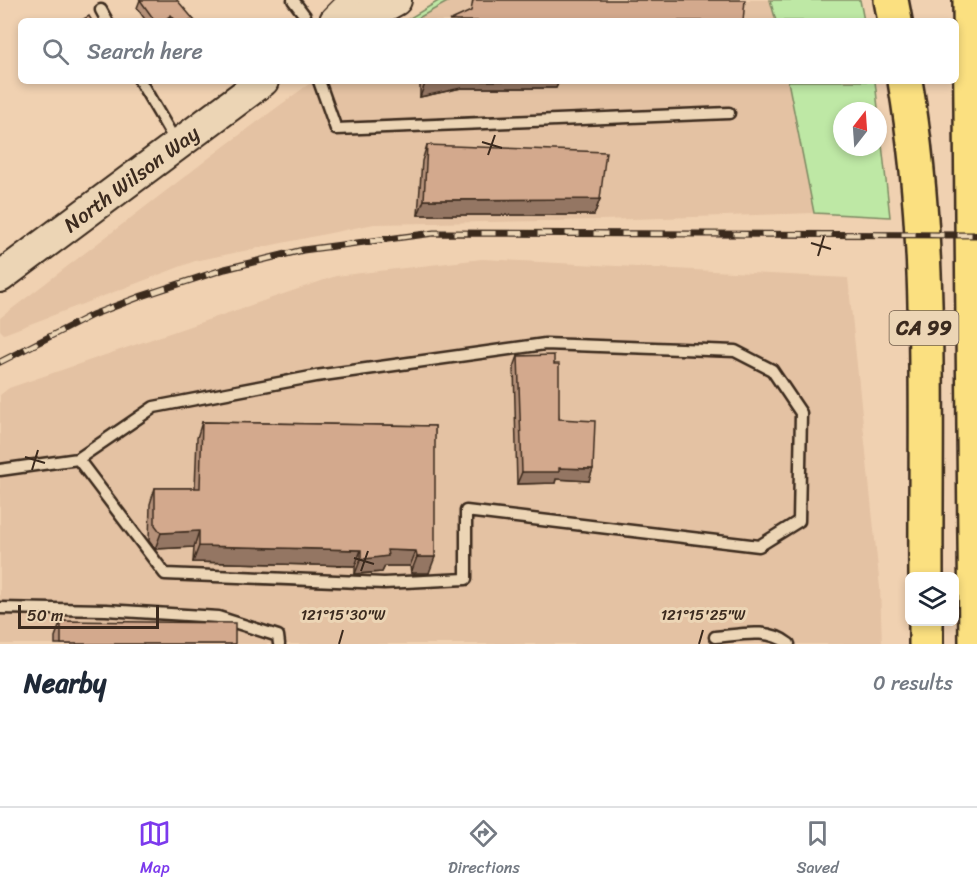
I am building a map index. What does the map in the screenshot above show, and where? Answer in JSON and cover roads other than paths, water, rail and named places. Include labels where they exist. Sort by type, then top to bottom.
[{"type":"highway","points":[[891,0],[894,18]]},
{"type":"highway","name":"CA 99","points":[[970,0],[975,644]]},
{"type":"highway","name":"CA 99","points":[[906,84],[923,237],[926,572]]},
{"type":"highway","points":[[926,626],[926,644]]},
{"type":"main road","points":[[338,18],[356,0]]},
{"type":"main road","points":[[363,18],[396,0]]},
{"type":"main road","name":"North Wilson Way","points":[[0,277],[259,84]]},
{"type":"lane","points":[[293,0],[305,18]]},
{"type":"lane","points":[[101,10],[105,18]]},
{"type":"lane","points":[[142,84],[177,144]]},
{"type":"lane","points":[[319,84],[336,129],[729,112]]},
{"type":"lane","points":[[0,470],[78,459],[154,407],[316,376],[545,344],[735,351],[772,370],[801,413],[799,521],[759,546],[466,511],[466,579],[384,583],[165,574],[78,459]]},
{"type":"lane","points":[[0,608],[106,610],[218,617],[278,636],[279,644]]},
{"type":"lane","points":[[715,637],[758,633],[782,638],[789,644]]},
{"type":"railway","points":[[0,362],[92,315],[142,296],[225,269],[303,250],[434,233],[977,235]]}]
